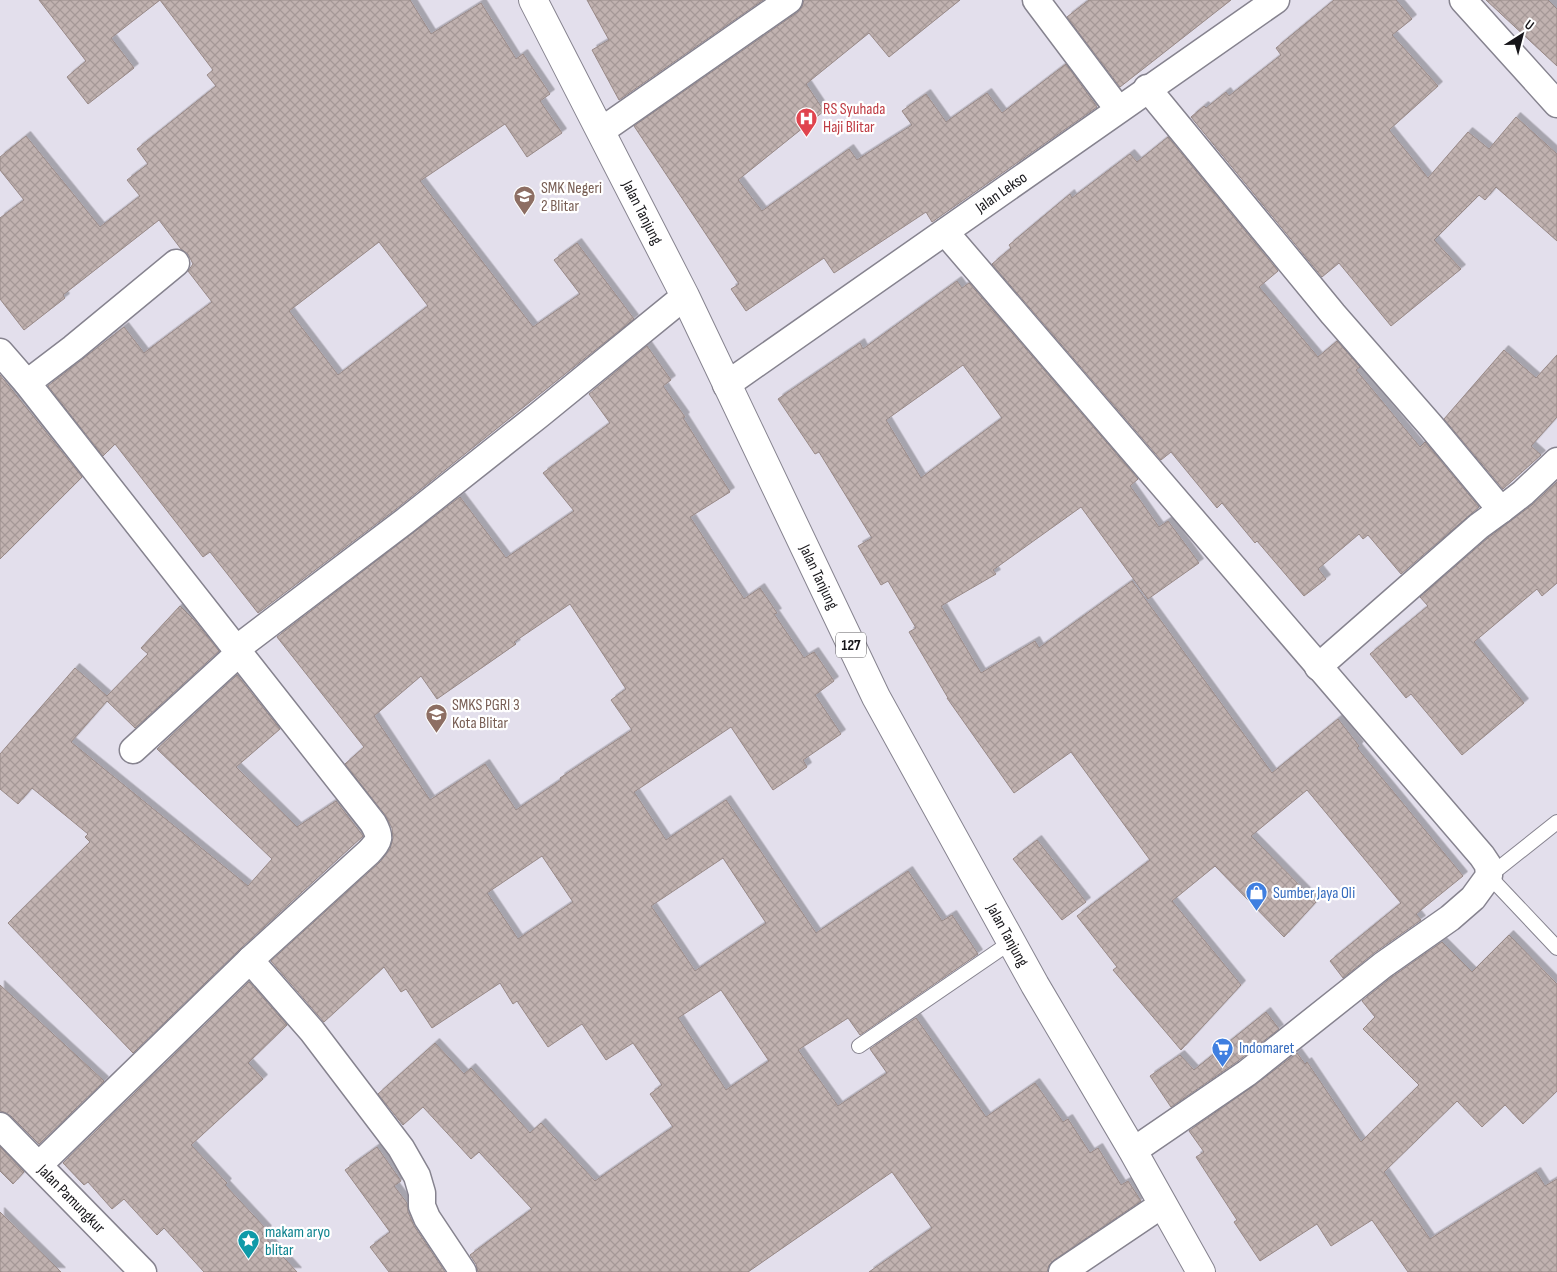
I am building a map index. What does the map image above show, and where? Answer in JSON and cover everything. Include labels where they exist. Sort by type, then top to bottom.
[{"type":"main road","name":"Jalan Tanjung","points":[[533,0],[685,296],[876,698],[1011,942],[1201,1272]]},
{"type":"street","points":[[601,131],[789,0]]},
{"type":"street","points":[[1036,0],[1118,109]]},
{"type":"street","name":"Jalan Lekso","points":[[726,385],[1147,88],[1276,0]]},
{"type":"street","points":[[1463,0],[1557,104]]},
{"type":"street","points":[[1147,88],[1327,307],[1501,510]]},
{"type":"street","points":[[945,232],[1488,865],[1489,876],[1473,898],[1450,918],[1382,966],[1247,1073],[1133,1151]]},
{"type":"street","points":[[27,383],[176,263]]},
{"type":"street","points":[[133,750],[237,651],[472,468],[685,296]]},
{"type":"street","points":[[0,352],[27,383],[379,833],[378,843],[369,852],[250,960],[39,1165]]},
{"type":"street","points":[[1318,667],[1479,526],[1523,493],[1557,460]]},
{"type":"street","points":[[250,960],[312,1031],[401,1148],[417,1176],[422,1193],[422,1206],[427,1218],[463,1272]]},
{"type":"street","name":"Jalan Pamungkur","points":[[0,1126],[143,1272]]},
{"type":"street","points":[[1062,1272],[1163,1204]]},
{"type":"lane","points":[[1557,822],[1489,876],[1557,948]]},
{"type":"lane","points":[[859,1046],[1011,942]]},
{"type":"building","points":[[39,0],[160,0],[111,38],[134,68],[88,104],[67,77],[86,61]]},
{"type":"building","points":[[160,0],[410,0],[431,34],[481,3],[516,59],[523,54],[550,94],[540,101],[562,133],[527,157],[505,124],[420,181],[533,327],[580,294],[554,260],[577,243],[634,319],[396,509],[258,613],[210,552],[203,557],[115,444],[103,456],[48,386],[124,327],[144,353],[212,302],[188,271],[193,264],[188,254],[181,249],[159,220],[63,295],[65,298],[24,330],[0,299],[0,218],[24,200],[0,170],[0,157],[26,136],[100,227],[140,196],[127,180],[148,164],[137,149],[216,86],[207,75],[213,70]],"holes":[[[379,242],[428,306],[338,375],[289,311]]]},
{"type":"building","points":[[587,0],[763,0],[619,100],[592,50],[609,40]]},
{"type":"building","points":[[804,0],[960,0],[889,57],[869,33],[806,84],[824,111],[738,180],[762,211],[849,149],[857,160],[912,125],[902,111],[926,94],[946,122],[987,93],[1002,113],[1066,64],[1097,107],[932,222],[926,212],[834,273],[824,258],[746,311],[731,289],[739,284],[634,126],[798,12]]},
{"type":"building","points":[[1089,0],[1231,0],[1120,87],[1067,17]]},
{"type":"building","points":[[1334,0],[1396,0],[1412,19],[1392,35],[1438,86],[1389,130],[1428,178],[1468,132],[1489,149],[1516,117],[1557,154],[1557,241],[1496,187],[1485,200],[1479,195],[1434,240],[1461,269],[1391,326],[1339,263],[1322,277],[1191,117],[1226,92],[1229,96],[1281,55],[1276,48]]},
{"type":"building","points":[[1486,0],[1548,0],[1557,9],[1557,66]]},
{"type":"building","points":[[1168,137],[1278,271],[1259,287],[1318,357],[1337,341],[1360,367],[1356,370],[1420,447],[1425,442],[1479,507],[1401,574],[1368,535],[1363,539],[1359,534],[1318,569],[1326,579],[1304,596],[1257,541],[1255,543],[1222,503],[1217,508],[1171,452],[1161,460],[992,264],[1011,248],[1009,245],[1070,194],[1072,198],[1130,154],[1137,162]]},
{"type":"building","points":[[957,281],[962,288],[969,283],[1138,479],[1130,486],[1159,527],[1168,521],[1199,563],[1148,599],[1081,507],[993,570],[996,574],[941,606],[981,673],[1035,641],[1039,648],[1132,581],[1272,773],[1338,719],[1359,746],[1357,748],[1463,876],[1416,914],[1421,920],[1374,953],[1343,978],[1330,961],[1401,903],[1307,790],[1251,836],[1316,902],[1284,937],[1215,866],[1172,901],[1241,985],[1181,1050],[1113,970],[1117,967],[1077,916],[1150,860],[1071,752],[1014,793],[947,698],[909,632],[916,628],[888,581],[881,585],[858,546],[872,538],[819,452],[815,454],[778,399],[860,343],[863,349]],"holes":[[[963,365],[1002,418],[921,478],[886,420]]]},
{"type":"building","points":[[647,346],[671,380],[663,386],[685,417],[683,418],[730,492],[690,517],[744,599],[760,588],[777,613],[774,614],[804,658],[814,652],[834,681],[815,695],[841,734],[803,760],[807,767],[773,790],[731,727],[634,792],[666,840],[726,800],[816,933],[908,871],[942,921],[952,915],[978,954],[860,1035],[848,1018],[798,1050],[838,1106],[887,1073],[870,1049],[916,1018],[986,1117],[1035,1083],[1063,1122],[1068,1119],[1090,1153],[1098,1148],[1121,1185],[1128,1181],[1141,1201],[1054,1260],[1049,1265],[1047,1272],[869,1272],[932,1228],[892,1172],[748,1272],[478,1272],[476,1264],[470,1255],[532,1209],[479,1152],[471,1159],[423,1107],[403,1125],[378,1094],[435,1043],[464,1074],[471,1068],[530,1133],[541,1123],[595,1181],[673,1127],[650,1094],[662,1085],[633,1043],[606,1060],[582,1024],[548,1047],[517,1001],[513,1004],[500,983],[432,1028],[406,989],[401,992],[384,967],[324,1022],[271,961],[380,862],[390,849],[393,838],[392,828],[386,816],[345,764],[364,747],[277,637],[460,497],[506,558],[574,511],[543,473],[610,423],[589,394]],"holes":[[[570,604],[626,689],[611,700],[632,730],[516,810],[485,764],[430,800],[374,716],[421,676],[437,699],[516,644],[514,642]],[[542,856],[573,902],[518,939],[487,893]],[[723,858],[766,923],[695,971],[651,906]],[[721,990],[769,1061],[726,1090],[678,1018]]]},
{"type":"building","points":[[1504,350],[1536,378],[1557,355],[1557,417],[1531,446],[1541,455],[1503,489],[1444,419]]},
{"type":"building","points":[[0,375],[82,477],[0,559]]},
{"type":"building","points":[[1557,482],[1557,583],[1542,596],[1537,589],[1474,642],[1524,703],[1462,755],[1411,694],[1406,698],[1370,654],[1428,606],[1420,597],[1488,538],[1532,505]]},
{"type":"building","points":[[180,606],[219,651],[135,728],[107,701],[71,742],[248,886],[272,859],[157,749],[237,675],[280,729],[236,767],[297,827],[336,801],[363,836],[240,949],[133,1053],[8,923],[90,842],[85,837],[88,834],[32,788],[18,804],[0,789],[0,754],[75,668],[107,696],[148,654],[141,648]]},
{"type":"building","points":[[1037,840],[1086,902],[1062,920],[1013,859]]},
{"type":"building","points":[[1509,935],[1557,984],[1557,1091],[1523,1124],[1505,1105],[1482,1127],[1457,1101],[1384,1172],[1430,1239],[1536,1172],[1545,1186],[1557,1179],[1557,1272],[1408,1272],[1372,1220],[1331,1246],[1317,1224],[1260,1261],[1234,1222],[1237,1220],[1196,1157],[1204,1152],[1189,1131],[1297,1053],[1305,1064],[1307,1062],[1361,1142],[1419,1085],[1363,1029],[1375,1017],[1362,1001],[1392,977],[1442,942],[1472,972]]},
{"type":"building","points":[[249,982],[287,1025],[248,1063],[263,1079],[191,1145],[227,1183],[225,1185],[267,1230],[262,1234],[297,1272],[204,1272],[164,1228],[157,1235],[124,1199],[112,1209],[88,1182],[84,1185],[63,1163]]},
{"type":"building","points":[[0,985],[104,1081],[39,1144],[11,1116],[0,1111]]},
{"type":"building","points":[[1266,1012],[1279,1029],[1238,1061],[1171,1107],[1150,1076],[1180,1055],[1194,1070]]},
{"type":"building","points":[[0,1147],[24,1172],[13,1184],[0,1171]]},
{"type":"building","points":[[377,1147],[401,1181],[394,1186],[407,1203],[408,1212],[414,1226],[445,1272],[389,1272],[370,1247],[390,1232],[345,1170]]},
{"type":"building","points":[[0,1212],[61,1272],[0,1272]]},
{"type":"place","name":"RS Syuhada Haji Blitar","points":[[807,137]]},
{"type":"place","name":"SMK Negeri 2 Blitar","points":[[525,216]]},
{"type":"place","name":"SMKS PGRI 3 Kota Blitar","points":[[436,733]]},
{"type":"place","name":"Sumber Jaya Oli","points":[[1257,912]]},
{"type":"place","name":"Indomaret","points":[[1223,1067]]},
{"type":"place","name":"makam aryo blitar","points":[[249,1260]]}]
